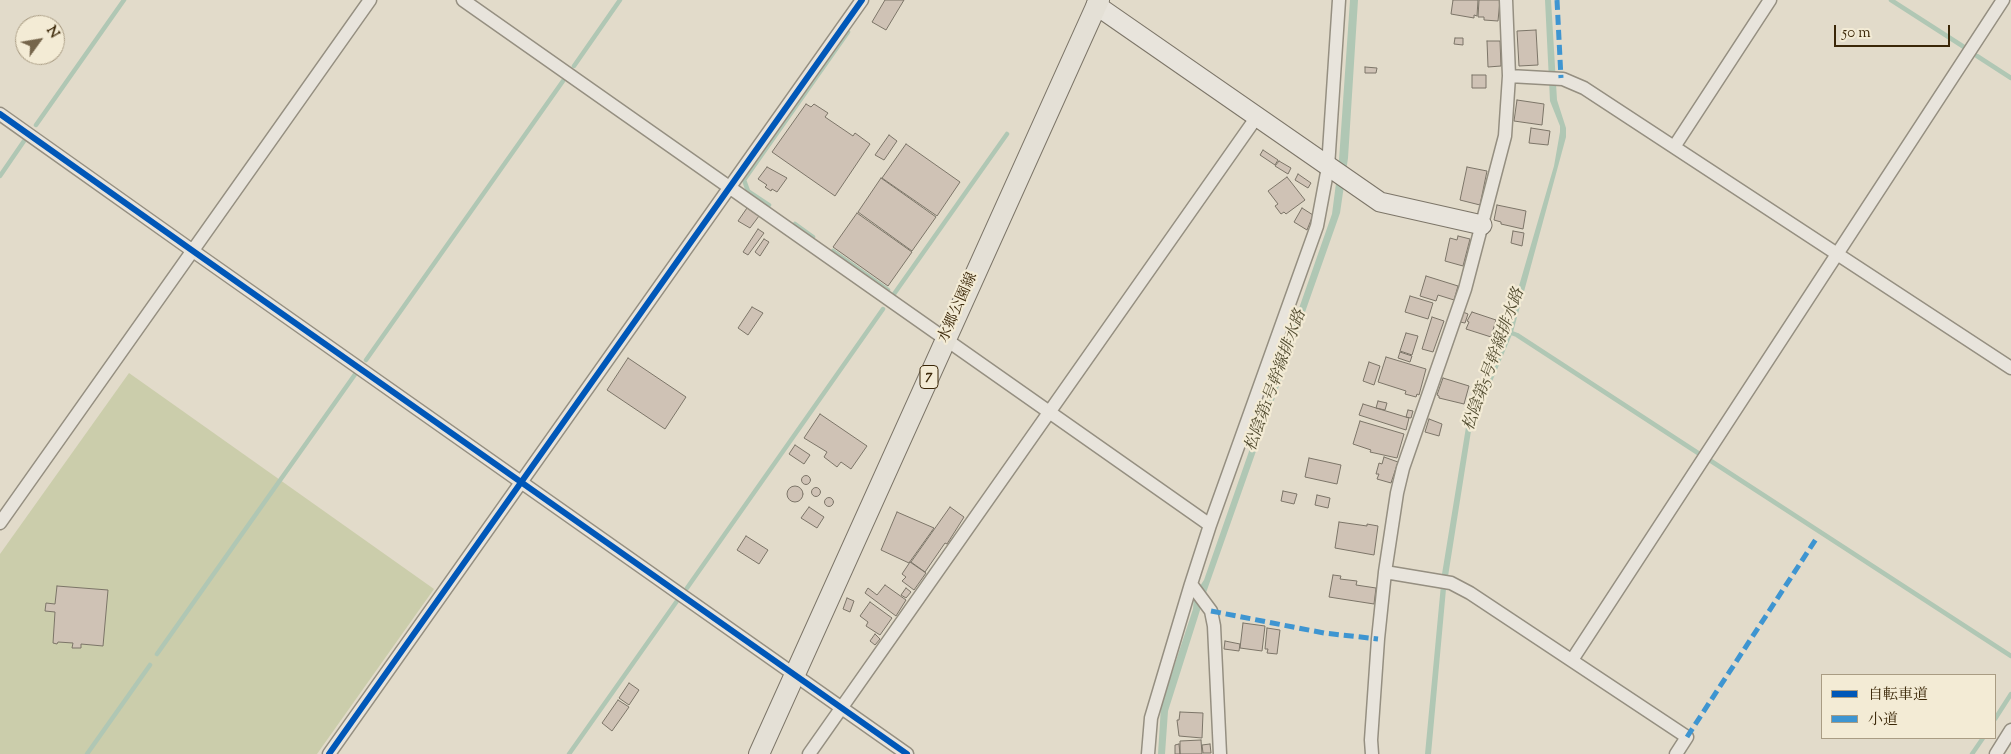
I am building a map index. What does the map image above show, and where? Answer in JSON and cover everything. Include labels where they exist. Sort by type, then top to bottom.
[{"type":"main road","name":"水郷公園線","points":[[759,754],[946,339],[1094,2]]},
{"type":"street","points":[[0,523],[370,0]]},
{"type":"street","points":[[463,0],[1210,525]]},
{"type":"street","points":[[329,754],[862,0]]},
{"type":"street","points":[[1148,754],[1151,718],[1210,525],[1317,226],[1330,169],[1339,0]]},
{"type":"street","points":[[1372,754],[1374,694],[1385,572],[1396,493],[1465,289],[1505,136],[1509,76],[1506,0]]},
{"type":"street","points":[[1674,147],[1770,0]]},
{"type":"street","points":[[1572,660],[2003,0]]},
{"type":"street","points":[[1094,2],[1256,118],[1380,202],[1482,225]]},
{"type":"street","points":[[1509,76],[1557,78],[1584,88],[2011,368]]},
{"type":"street","points":[[0,114],[907,754]]},
{"type":"street","points":[[809,754],[1256,118]]},
{"type":"street","points":[[1385,572],[1451,583],[1572,660],[1687,737],[1676,754]]},
{"type":"street","points":[[1192,586],[1211,611],[1214,626],[1220,754]]},
{"type":"street","points":[[1996,754],[2011,730]]},
{"type":"shaded area","points":[[129,373],[434,589],[317,754],[0,754],[0,554]]},
{"type":"water","name":"松陰第1号幹線排水路","points":[[1350,0],[1358,0],[1348,158],[1340,213],[1201,607],[1168,711],[1165,754],[1158,754],[1161,706],[1193,609],[1194,595],[1204,580],[1332,214],[1339,160]]},
{"type":"water","points":[[1545,0],[1551,0],[1557,100],[1566,128],[1566,137],[1513,332],[1471,431],[1446,589],[1431,754],[1425,754],[1442,574],[1466,427],[1507,327],[1554,166],[1560,132],[1560,126],[1550,101]]},
{"type":"building","points":[[885,0],[904,0],[886,30],[872,22]]},
{"type":"building","points":[[1453,0],[1478,0],[1477,16],[1474,15],[1474,18],[1451,14]]},
{"type":"building","points":[[1479,0],[1500,0],[1498,21],[1484,20],[1484,17],[1478,17]]},
{"type":"building","points":[[1536,30],[1538,65],[1519,66],[1517,31]]},
{"type":"building","points":[[1455,38],[1463,38],[1463,45],[1454,44]]},
{"type":"building","points":[[1487,41],[1500,41],[1501,66],[1488,67]]},
{"type":"building","points":[[1365,67],[1377,68],[1376,73],[1365,73]]},
{"type":"building","points":[[1472,75],[1486,75],[1486,88],[1472,88]]},
{"type":"building","points":[[1517,100],[1544,104],[1542,125],[1514,121]]},
{"type":"building","points":[[806,104],[811,107],[814,104],[828,113],[825,117],[853,136],[855,133],[870,144],[835,196],[772,152]]},
{"type":"building","points":[[1531,128],[1550,131],[1548,145],[1529,143]]},
{"type":"building","points":[[889,135],[897,141],[884,160],[875,155]]},
{"type":"building","points":[[906,144],[960,182],[937,216],[882,178]]},
{"type":"building","points":[[1263,150],[1278,160],[1275,165],[1260,155]]},
{"type":"building","points":[[1279,161],[1291,168],[1288,174],[1275,166]]},
{"type":"building","points":[[767,167],[787,178],[777,192],[765,187],[767,185],[758,179]]},
{"type":"building","points":[[1467,167],[1487,171],[1480,205],[1460,200]]},
{"type":"building","points":[[1298,174],[1311,183],[1308,188],[1295,180]]},
{"type":"building","points":[[1287,177],[1305,200],[1286,214],[1284,212],[1281,214],[1275,206],[1278,204],[1268,191]]},
{"type":"building","points":[[881,178],[936,217],[912,251],[858,212]]},
{"type":"building","points":[[1497,205],[1526,211],[1523,229],[1501,224],[1501,222],[1494,220]]},
{"type":"building","points":[[747,208],[759,216],[750,228],[738,221]]},
{"type":"building","points":[[1302,208],[1313,215],[1307,230],[1294,222]]},
{"type":"building","points":[[857,213],[912,252],[888,286],[833,247]]},
{"type":"building","points":[[758,229],[764,233],[748,255],[743,252]]},
{"type":"building","points":[[1513,231],[1524,233],[1522,246],[1511,243]]},
{"type":"building","points":[[1458,236],[1470,239],[1463,266],[1445,261],[1450,238],[1457,240]]},
{"type":"building","points":[[764,239],[769,242],[760,256],[755,252]]},
{"type":"building","points":[[1426,276],[1458,286],[1454,300],[1438,295],[1436,301],[1420,296]]},
{"type":"building","points":[[1410,296],[1433,303],[1428,319],[1405,312]]},
{"type":"building","points":[[752,307],[763,313],[748,335],[738,328]]},
{"type":"building","points":[[1463,312],[1468,314],[1465,323],[1460,322]]},
{"type":"building","points":[[1472,312],[1496,320],[1491,337],[1466,329],[1469,322],[1467,321]]},
{"type":"building","points":[[1432,317],[1444,321],[1433,352],[1422,349]]},
{"type":"building","points":[[1406,333],[1418,336],[1412,355],[1400,351]]},
{"type":"building","points":[[1400,352],[1412,356],[1410,362],[1398,358]]},
{"type":"building","points":[[1386,357],[1426,369],[1419,395],[1417,394],[1416,397],[1405,394],[1406,391],[1378,382]]},
{"type":"building","points":[[628,358],[686,397],[665,429],[607,390]]},
{"type":"building","points":[[1369,362],[1380,366],[1374,385],[1363,381]]},
{"type":"building","points":[[1443,378],[1469,386],[1464,404],[1439,398],[1437,395]]},
{"type":"building","points":[[1378,401],[1387,403],[1385,410],[1376,408]]},
{"type":"building","points":[[1363,404],[1409,418],[1406,430],[1359,415]]},
{"type":"building","points":[[1408,410],[1413,411],[1411,418],[1406,417]]},
{"type":"building","points":[[820,414],[867,446],[851,469],[841,462],[837,467],[824,457],[827,452],[804,438]]},
{"type":"building","points":[[1429,419],[1442,424],[1439,436],[1425,432]]},
{"type":"building","points":[[1360,421],[1404,434],[1397,458],[1370,452],[1371,450],[1353,444]]},
{"type":"building","points":[[795,445],[810,455],[804,464],[789,454]]},
{"type":"building","points":[[1384,457],[1398,462],[1391,483],[1377,479],[1379,474],[1376,474],[1379,463],[1382,464]]},
{"type":"building","points":[[1309,458],[1341,465],[1337,484],[1305,477]]},
{"type":"building","points":[[806,475],[811,480],[806,485],[801,480]]},
{"type":"building","points":[[795,486],[803,494],[795,502],[787,494]]},
{"type":"building","points":[[816,487],[821,492],[816,497],[811,492]]},
{"type":"building","points":[[1283,491],[1297,494],[1294,504],[1281,501]]},
{"type":"building","points":[[1317,495],[1330,498],[1328,508],[1315,505]]},
{"type":"building","points":[[829,497],[834,502],[829,507],[824,502]]},
{"type":"building","points":[[809,507],[824,517],[817,528],[801,518]]},
{"type":"building","points":[[950,507],[964,517],[947,544],[945,543],[925,572],[911,562]]},
{"type":"building","points":[[897,512],[934,528],[909,563],[881,550]]},
{"type":"building","points":[[1339,522],[1378,526],[1374,555],[1335,548]]},
{"type":"building","points":[[746,536],[768,550],[759,564],[737,550]]},
{"type":"building","points":[[910,562],[926,573],[914,590],[902,581],[906,577],[902,574]]},
{"type":"building","points":[[1333,575],[1341,576],[1340,579],[1357,581],[1356,585],[1376,588],[1374,604],[1329,597]]},
{"type":"building","points":[[885,585],[906,600],[896,616],[865,593],[868,588],[877,595]]},
{"type":"building","points":[[57,586],[108,590],[103,646],[81,644],[81,648],[72,648],[73,643],[53,643],[55,612],[45,611],[46,603],[55,604]]},
{"type":"building","points":[[906,588],[911,592],[906,598],[901,595]]},
{"type":"building","points":[[847,598],[854,601],[850,612],[843,609]]},
{"type":"building","points":[[870,602],[892,618],[880,635],[866,626],[868,622],[860,616]]},
{"type":"building","points":[[1243,623],[1265,626],[1262,651],[1240,648]]},
{"type":"building","points":[[1267,628],[1280,630],[1277,654],[1267,653],[1268,649],[1265,649]]},
{"type":"building","points":[[875,634],[880,639],[875,645],[870,641]]},
{"type":"building","points":[[1225,641],[1240,644],[1239,651],[1224,649]]},
{"type":"building","points":[[629,683],[639,690],[629,705],[619,698]]},
{"type":"building","points":[[618,700],[629,707],[612,731],[602,723]]},
{"type":"building","points":[[1180,712],[1203,713],[1202,738],[1179,736],[1177,720],[1179,720]]},
{"type":"building","points":[[1201,740],[1202,754],[1180,754],[1180,741]]},
{"type":"building","points":[[1179,744],[1180,754],[1175,754],[1175,745]]},
{"type":"building","points":[[1210,744],[1211,753],[1203,753],[1202,745]]},
{"type":"waterway","points":[[36,125],[124,0]]},
{"type":"waterway","points":[[574,66],[620,0]]},
{"type":"waterway","points":[[1891,0],[1964,47]]},
{"type":"waterway","points":[[769,205],[748,191],[744,180],[848,32]]},
{"type":"waterway","points":[[1977,56],[2011,78]]},
{"type":"waterway","points":[[366,360],[563,81]]},
{"type":"waterway","points":[[894,294],[1007,134]]},
{"type":"waterway","points":[[0,176],[24,141]]},
{"type":"waterway","points":[[795,224],[813,237]]},
{"type":"waterway","points":[[833,251],[888,290]]},
{"type":"waterway","points":[[687,588],[883,309]]},
{"type":"waterway","points":[[1509,332],[1517,335],[1698,453]]},
{"type":"waterway","points":[[157,654],[356,373]]},
{"type":"waterway","points":[[1711,461],[2011,656]]},
{"type":"waterway","points":[[569,754],[677,601]]},
{"type":"waterway","points":[[87,754],[150,665]]},
{"type":"waterway","name":"松陰第5号幹線排水路","points":[[1996,717],[2011,694]]},
{"type":"waterway","name":"松陰第5号幹線排水路","points":[[1972,754],[1982,739]]},
{"type":"marked path","points":[[1557,0],[1561,78]]},
{"type":"marked path","points":[[1687,737],[1818,536]]},
{"type":"marked path","points":[[1211,611],[1324,633],[1378,639]]},
{"type":"cycle path","points":[[329,754],[862,0]]},
{"type":"cycle path","points":[[0,114],[907,754]]}]
